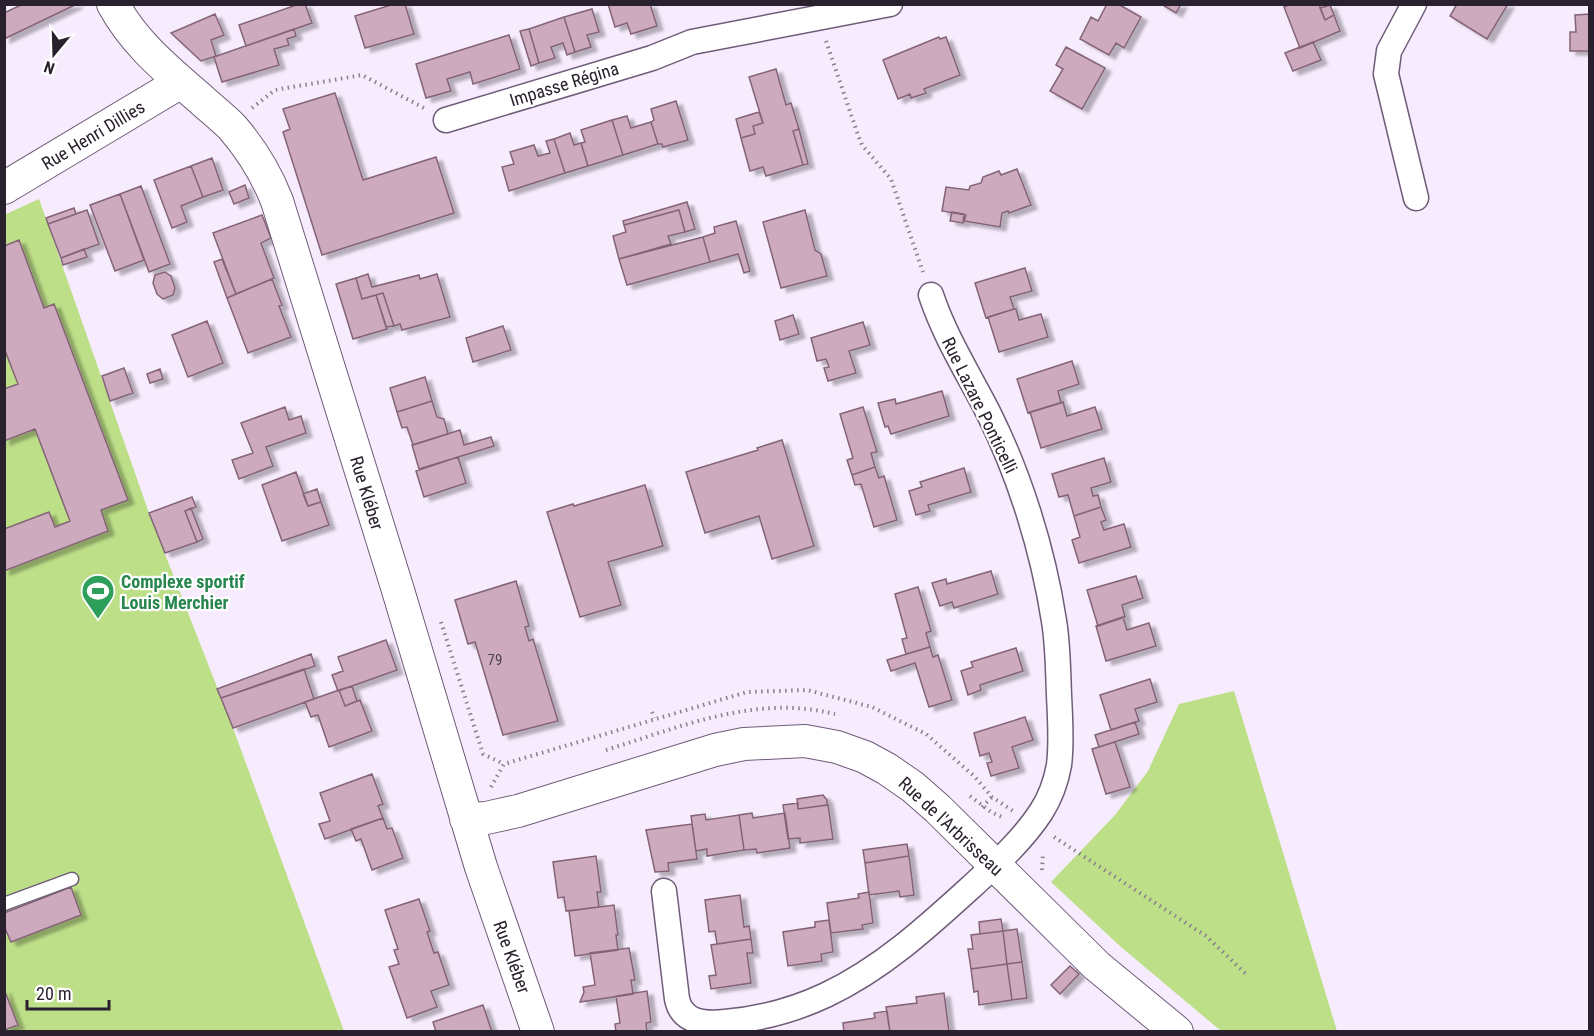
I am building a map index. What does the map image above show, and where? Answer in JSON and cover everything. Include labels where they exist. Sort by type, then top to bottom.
[{"type":"street","name":"Rue Kléber","points":[[113,4],[143,47],[230,125],[266,173],[277,201],[397,587],[466,819],[538,1032]]},
{"type":"street","name":"Impasse Régina","points":[[446,120],[652,58],[681,45],[707,38],[816,11],[890,4]]},
{"type":"street","points":[[1414,4],[1389,51],[1386,75],[1416,198]]},
{"type":"street","name":"Rue Henri Dillies","points":[[4,188],[181,82]]},
{"type":"street","name":"Rue Lazare Ponticelli","points":[[664,891],[678,1006],[685,1015],[698,1021],[728,1022],[764,1016],[807,1003],[861,977],[916,936],[994,865],[1028,829],[1042,811],[1055,782],[1059,765],[1060,728],[1054,623],[1049,590],[1011,466],[988,412],[937,315],[931,295]]},
{"type":"street","name":"Rue de l'Arbrisseau","points":[[466,819],[486,818],[518,811],[715,750],[754,743],[806,741],[837,747],[865,757],[887,769],[921,794],[1097,966],[1177,1032]]},
{"type":"lane","points":[[4,904],[72,879]]},
{"type":"path","points":[[816,11],[862,145],[891,179],[931,295]]},
{"type":"path","points":[[230,125],[275,90],[362,75],[446,120]]},
{"type":"path","points":[[441,621],[483,754],[504,764]]},
{"type":"path","points":[[652,712],[654,718]]},
{"type":"green space","name":"Complexe sportif Louis Merchier","points":[[39,199],[149,513],[233,728],[344,1031],[5,1032],[4,215]]},
{"type":"green space","points":[[1234,691],[1337,1031],[1221,1031],[1121,947],[1051,882],[1115,815],[1148,771],[1179,704]]},
{"type":"building","points":[[23,4],[77,4],[4,39],[4,13]]},
{"type":"building","points":[[299,4],[305,4],[312,23],[246,46],[239,25]]},
{"type":"building","points":[[394,4],[405,4],[414,34],[365,48],[355,16]]},
{"type":"building","points":[[608,4],[650,4],[657,26],[631,34],[627,23],[615,27]]},
{"type":"building","points":[[1107,4],[1118,4],[1141,17],[1124,48],[1116,43],[1109,55],[1080,39],[1091,17],[1098,21]]},
{"type":"building","points":[[1161,4],[1181,4],[1176,13]]},
{"type":"building","points":[[1291,4],[1319,4],[1325,20],[1334,15],[1340,31],[1300,48],[1284,7]]},
{"type":"building","points":[[1457,4],[1508,4],[1487,39],[1450,16]]},
{"type":"building","points":[[1330,5],[1334,15],[1325,20],[1320,8]]},
{"type":"building","points":[[592,9],[599,32],[587,35],[591,47],[575,52],[564,17]]},
{"type":"building","points":[[215,14],[224,35],[211,40],[216,56],[201,61],[171,33]]},
{"type":"building","points":[[1590,14],[1590,51],[1570,51],[1570,32],[1576,32],[1575,15]]},
{"type":"building","points":[[564,17],[575,52],[567,55],[563,43],[551,47],[555,58],[539,63],[529,29]]},
{"type":"building","points":[[294,29],[296,36],[287,39],[289,45],[274,49],[279,65],[222,82],[214,57]]},
{"type":"building","points":[[529,29],[539,63],[531,66],[520,31]]},
{"type":"building","points":[[509,35],[520,69],[473,84],[470,72],[447,79],[451,91],[426,98],[416,64]]},
{"type":"building","points":[[939,37],[940,39],[946,37],[960,75],[924,89],[926,93],[911,98],[910,94],[898,99],[883,60]]},
{"type":"building","points":[[1313,42],[1321,60],[1293,71],[1285,53]]},
{"type":"building","points":[[1066,47],[1105,68],[1082,109],[1050,91],[1063,69],[1056,65]]},
{"type":"building","points":[[776,69],[786,105],[791,103],[799,129],[793,131],[803,165],[766,176],[763,167],[750,171],[741,138],[755,134],[753,126],[763,123],[749,77]]},
{"type":"building","points":[[335,93],[363,180],[436,157],[454,213],[322,255],[283,132],[290,129],[283,109]]},
{"type":"building","points":[[676,101],[688,140],[663,147],[662,144],[658,144],[651,122],[654,120],[651,109]]},
{"type":"building","points":[[759,112],[763,123],[753,126],[755,134],[741,138],[736,119]]},
{"type":"building","points":[[627,116],[631,128],[651,122],[658,144],[623,155],[612,120]]},
{"type":"building","points":[[612,120],[623,155],[588,166],[581,143],[585,142],[581,130]]},
{"type":"building","points":[[799,129],[808,164],[803,165],[793,131]]},
{"type":"building","points":[[570,133],[574,145],[581,143],[588,166],[565,173],[554,139]]},
{"type":"building","points":[[554,139],[565,173],[509,191],[502,167],[514,164],[510,152],[534,145],[538,156],[550,153],[546,141]]},
{"type":"building","points":[[212,158],[223,190],[203,197],[191,166]]},
{"type":"building","points":[[191,166],[203,197],[181,206],[187,222],[172,228],[154,180]]},
{"type":"building","points":[[1017,169],[1031,205],[1009,213],[1008,211],[1002,213],[1000,227],[964,221],[966,215],[942,211],[946,187],[969,190],[970,186],[981,183],[983,177],[999,171],[1001,175]]},
{"type":"building","points":[[245,185],[249,198],[234,204],[229,192]]},
{"type":"building","points":[[141,186],[170,264],[149,272],[120,194]]},
{"type":"building","points":[[120,194],[144,260],[115,271],[90,205]]},
{"type":"building","points":[[687,202],[695,229],[685,232],[679,210],[624,225],[623,221]]},
{"type":"building","points":[[74,208],[76,214],[48,224],[46,218]]},
{"type":"building","points":[[87,210],[99,244],[61,258],[48,224]]},
{"type":"building","points":[[679,210],[685,232],[668,236],[671,244],[619,259],[613,236],[626,232],[624,225]]},
{"type":"building","points":[[805,210],[815,250],[821,254],[827,276],[781,288],[763,222]]},
{"type":"building","points":[[952,212],[964,214],[963,223],[950,221]]},
{"type":"building","points":[[262,215],[271,238],[261,243],[274,278],[236,294],[213,233]]},
{"type":"building","points":[[736,221],[750,271],[744,273],[738,254],[710,262],[703,237],[715,233],[714,227]]},
{"type":"building","points":[[703,237],[710,262],[627,285],[619,259]]},
{"type":"building","points":[[19,240],[44,308],[54,304],[128,500],[101,510],[108,531],[4,571],[4,529],[49,512],[55,527],[70,521],[35,429],[4,441],[4,389],[18,384],[4,348],[4,246]]},
{"type":"building","points":[[84,249],[87,257],[63,265],[61,258]]},
{"type":"building","points":[[222,259],[236,294],[227,298],[214,262]]},
{"type":"building","points":[[1025,268],[1032,291],[1010,297],[1014,309],[986,318],[975,283]]},
{"type":"building","points":[[165,272],[171,276],[175,288],[173,295],[163,299],[157,294],[153,283],[155,275]]},
{"type":"building","points":[[368,274],[372,287],[419,275],[420,279],[437,274],[450,317],[402,330],[400,324],[394,326],[383,293],[362,299],[356,278]]},
{"type":"building","points":[[356,278],[362,299],[376,295],[387,329],[353,339],[336,284]]},
{"type":"building","points":[[272,279],[291,337],[248,353],[227,298]]},
{"type":"building","points":[[383,293],[394,326],[386,327],[376,295]]},
{"type":"building","points":[[1016,309],[1019,320],[1041,314],[1048,337],[999,352],[988,317]]},
{"type":"building","points":[[793,315],[799,334],[780,340],[775,321]]},
{"type":"building","points":[[207,321],[223,363],[188,377],[172,335]]},
{"type":"building","points":[[863,322],[870,345],[849,351],[856,373],[828,381],[824,368],[829,367],[826,359],[817,361],[811,338]]},
{"type":"building","points":[[503,326],[511,350],[473,362],[466,338]]},
{"type":"building","points":[[1072,361],[1079,384],[1058,391],[1061,403],[1028,413],[1017,379]]},
{"type":"building","points":[[124,368],[133,393],[110,401],[102,376]]},
{"type":"building","points":[[160,369],[163,379],[150,383],[147,374]]},
{"type":"building","points":[[425,377],[432,401],[397,412],[390,388]]},
{"type":"building","points":[[942,391],[949,416],[891,434],[888,426],[885,427],[878,403],[895,399],[896,404]]},
{"type":"building","points":[[432,401],[437,417],[444,419],[448,434],[413,445],[407,427],[402,428],[397,412]]},
{"type":"building","points":[[1063,402],[1067,416],[1095,407],[1102,429],[1041,448],[1030,412]]},
{"type":"building","points":[[285,407],[289,420],[301,416],[306,433],[266,447],[273,466],[239,479],[232,460],[253,453],[241,423]]},
{"type":"building","points":[[863,407],[877,452],[871,453],[875,467],[852,475],[847,460],[853,458],[840,414]]},
{"type":"building","points":[[460,430],[464,445],[491,437],[494,446],[419,469],[412,445]]},
{"type":"building","points":[[782,440],[814,546],[772,559],[759,516],[705,533],[686,472],[758,450],[757,448]]},
{"type":"building","points":[[458,457],[466,483],[424,497],[416,471]]},
{"type":"building","points":[[1104,458],[1111,482],[1091,488],[1093,496],[1098,495],[1101,507],[1074,516],[1068,495],[1059,497],[1052,474]]},
{"type":"building","points":[[875,467],[879,478],[884,476],[897,520],[874,527],[861,484],[855,485],[852,475]]},
{"type":"building","points":[[964,468],[971,492],[928,505],[930,511],[916,515],[909,491],[922,487],[920,482]]},
{"type":"building","points":[[296,472],[308,506],[321,502],[329,525],[282,541],[262,485]]},
{"type":"building","points":[[645,485],[663,546],[608,562],[621,605],[580,617],[547,512]]},
{"type":"building","points":[[317,489],[321,502],[308,506],[303,494]]},
{"type":"building","points":[[192,497],[196,507],[185,511],[197,542],[165,553],[149,513]]},
{"type":"building","points":[[1101,507],[1106,520],[1101,522],[1104,530],[1124,524],[1131,547],[1079,563],[1072,540],[1080,537],[1074,516]]},
{"type":"building","points":[[191,508],[203,539],[197,542],[185,511]]},
{"type":"building","points":[[991,571],[998,594],[954,608],[952,602],[940,606],[932,583],[946,579],[947,584]]},
{"type":"building","points":[[1136,576],[1143,598],[1122,605],[1125,617],[1098,626],[1087,590]]},
{"type":"building","points":[[516,581],[529,626],[525,627],[529,641],[533,639],[558,721],[503,735],[475,642],[468,644],[455,600]]},
{"type":"building","points":[[918,587],[931,631],[926,633],[930,647],[906,654],[902,639],[907,638],[895,594]]},
{"type":"building","points":[[1123,617],[1127,630],[1149,623],[1156,646],[1106,661],[1096,626]]},
{"type":"building","points":[[386,640],[397,670],[338,691],[332,675],[343,671],[338,657]]},
{"type":"building","points":[[930,647],[933,657],[938,655],[952,700],[929,707],[915,663],[891,671],[887,660]]},
{"type":"building","points":[[1016,648],[1023,671],[980,685],[981,690],[968,695],[961,671],[973,667],[971,662]]},
{"type":"building","points":[[311,654],[315,666],[221,698],[217,689]]},
{"type":"building","points":[[304,669],[314,699],[233,728],[221,698]]},
{"type":"building","points":[[1150,679],[1157,702],[1135,709],[1139,721],[1111,730],[1100,695]]},
{"type":"building","points":[[352,686],[357,701],[345,706],[339,690]]},
{"type":"building","points":[[339,690],[345,706],[360,700],[372,731],[329,747],[318,715],[311,717],[305,702]]},
{"type":"building","points":[[1025,717],[1033,740],[1012,747],[1019,768],[991,776],[987,763],[992,762],[989,753],[980,756],[974,733]]},
{"type":"building","points":[[1135,722],[1139,734],[1099,747],[1095,735]]},
{"type":"building","points":[[1115,742],[1130,787],[1106,794],[1092,749]]},
{"type":"building","points":[[372,774],[383,804],[378,806],[383,818],[325,839],[319,824],[330,821],[320,793]]},
{"type":"building","points":[[823,795],[827,800],[827,805],[798,809],[797,799]]},
{"type":"building","points":[[798,803],[798,809],[828,805],[833,839],[800,843],[800,838],[788,839],[783,805]]},
{"type":"building","points":[[752,813],[753,818],[785,813],[790,848],[757,853],[756,849],[744,850],[739,815]]},
{"type":"building","points":[[705,814],[706,820],[739,815],[744,850],[707,856],[707,849],[696,851],[691,816]]},
{"type":"building","points":[[383,818],[387,829],[392,828],[403,858],[372,870],[361,839],[356,841],[351,829]]},
{"type":"building","points":[[692,824],[697,859],[668,863],[669,871],[655,872],[646,830]]},
{"type":"building","points":[[907,844],[909,856],[865,863],[863,850]]},
{"type":"building","points":[[596,856],[601,892],[597,892],[599,907],[566,911],[564,897],[558,898],[553,862]]},
{"type":"building","points":[[909,856],[914,895],[900,897],[899,891],[869,895],[865,863]]},
{"type":"building","points":[[71,887],[81,915],[11,942],[4,926],[4,913]]},
{"type":"building","points":[[869,892],[873,923],[862,925],[863,929],[831,933],[827,903],[859,898],[858,894]]},
{"type":"building","points":[[740,895],[744,927],[749,926],[751,939],[717,944],[715,931],[709,932],[705,900]]},
{"type":"building","points":[[419,899],[430,931],[427,932],[434,953],[438,952],[449,985],[431,991],[437,1007],[407,1018],[389,967],[399,964],[394,950],[398,949],[385,910]]},
{"type":"building","points":[[614,905],[618,950],[575,956],[569,911]]},
{"type":"building","points":[[1001,919],[1003,931],[980,934],[979,922]]},
{"type":"building","points":[[829,920],[833,952],[821,954],[822,961],[788,966],[783,932],[815,927],[815,922]]},
{"type":"building","points":[[1017,929],[1022,962],[1007,964],[1003,931]]},
{"type":"building","points":[[1003,931],[1007,964],[971,969],[968,949],[973,949],[971,935]]},
{"type":"building","points":[[751,939],[753,953],[747,953],[751,983],[711,989],[709,976],[716,975],[711,945]]},
{"type":"building","points":[[629,948],[635,980],[631,980],[633,994],[580,1002],[584,992],[583,987],[595,985],[590,953]]},
{"type":"building","points":[[1022,962],[1027,998],[1012,1000],[1007,964]]},
{"type":"building","points":[[1007,964],[1012,1000],[979,1005],[978,991],[974,992],[971,969]]},
{"type":"building","points":[[1070,966],[1079,974],[1060,994],[1051,985]]},
{"type":"building","points":[[4,989],[18,1025],[4,1030]]},
{"type":"building","points":[[647,991],[651,1022],[646,1023],[647,1032],[616,1032],[615,1024],[620,1023],[616,996]]},
{"type":"building","points":[[944,993],[949,1032],[890,1032],[886,1007],[917,1003],[916,997]]},
{"type":"building","points":[[483,1005],[492,1032],[436,1032],[433,1022]]},
{"type":"building","points":[[887,1011],[890,1032],[844,1032],[843,1023],[875,1018],[874,1013]]},
{"type":"place","name":"Complexe sportif Louis Merchier","points":[[98,620]]}]
